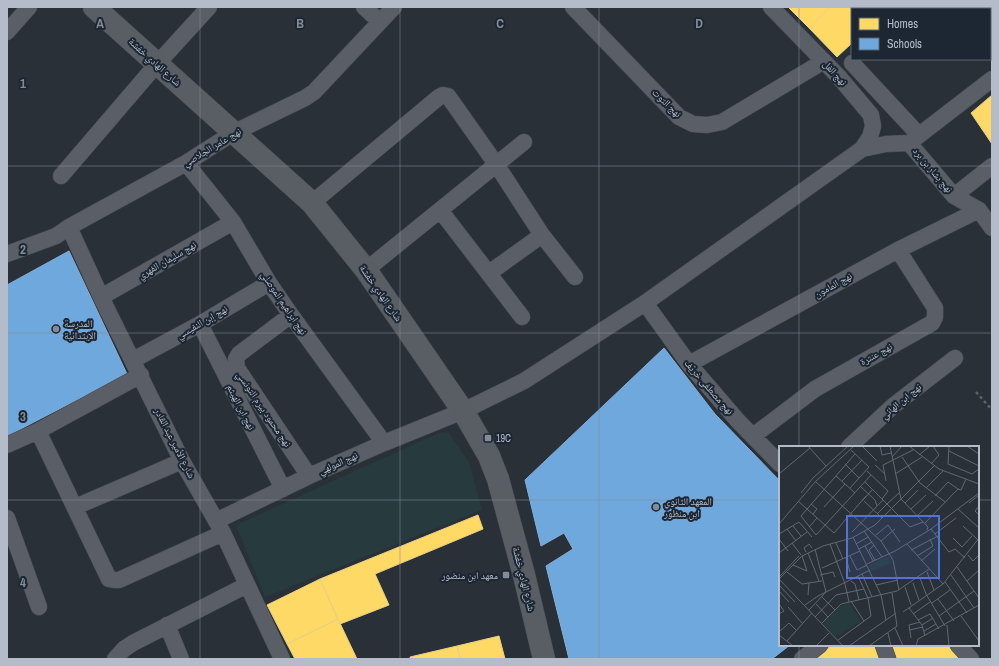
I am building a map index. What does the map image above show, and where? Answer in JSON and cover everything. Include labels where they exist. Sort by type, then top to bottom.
[{"type":"street","points":[[7,32],[29,7]]},
{"type":"street","name":"شارع الهادي خفشة","points":[[94,7],[312,203],[366,270],[462,411],[489,456],[498,479],[524,575],[544,659]]},
{"type":"street","points":[[61,176],[157,64],[209,7]]},
{"type":"street","points":[[364,7],[380,22]]},
{"type":"street","name":"نهج عامر الجلاصي","points":[[7,254],[56,236],[69,227],[186,163],[233,133],[293,105],[314,92],[394,7]]},
{"type":"street","name":"نهج التوت","points":[[573,7],[679,117],[693,124],[707,125],[722,122],[824,61]]},
{"type":"street","name":"نهج الفل","points":[[771,7],[839,77],[871,116],[873,126],[870,137],[862,150]]},
{"type":"street","points":[[839,77],[854,61]]},
{"type":"street","name":"نهج بشار بن برد","points":[[854,61],[914,139],[954,196],[979,210],[992,228]]},
{"type":"street","points":[[862,150],[914,139],[992,79]]},
{"type":"street","points":[[312,203],[439,97],[443,95],[448,96],[496,164],[542,235],[575,277]]},
{"type":"street","points":[[366,270],[524,142]]},
{"type":"street","name":"نهج المولهي","points":[[75,507],[109,579],[119,580],[220,527],[283,489],[309,476],[462,411],[524,381],[645,303],[862,150]]},
{"type":"street","name":"نهج ابراهيم الموصلي","points":[[186,163],[233,222],[269,283],[384,443]]},
{"type":"street","points":[[954,196],[992,166]]},
{"type":"street","points":[[440,210],[522,317]]},
{"type":"street","name":"نهج المامون","points":[[689,364],[898,250],[979,210]]},
{"type":"street","name":"نهج سليمان الفهري","points":[[102,297],[233,222]]},
{"type":"street","name":"شارع الأمير عبد القادر","points":[[69,227],[182,461],[220,527],[282,659]]},
{"type":"street","points":[[489,273],[542,235]]},
{"type":"street","name":"نهج عنترة","points":[[753,436],[815,389],[932,323],[935,317],[935,308],[898,250]]},
{"type":"street","name":"نهج إبن النفيسي","points":[[134,360],[200,324],[269,283]]},
{"type":"street","name":"نهج مصطفى خريّف","points":[[645,303],[689,364],[779,463]]},
{"type":"street","name":"نهج محمود بيرم التونسي","points":[[291,315],[239,354],[236,359],[237,368],[309,476]]},
{"type":"street","name":"نهج ابن الهيثم","points":[[200,324],[283,489]]},
{"type":"street","name":"نهج ابن الهاني","points":[[850,446],[894,406],[954,358]]},
{"type":"street","points":[[7,445],[141,375]]},
{"type":"street","points":[[38,430],[75,507],[182,461]]},
{"type":"street","points":[[7,518],[13,554],[39,607]]},
{"type":"street","points":[[122,656],[167,625],[247,585]]},
{"type":"street","points":[[167,625],[181,659]]},
{"type":"street","points":[[802,659],[819,646]]},
{"type":"street","points":[[883,646],[888,659]]},
{"type":"street","points":[[959,646],[971,659]]},
{"type":"path","points":[[976,392],[992,410]]},
{"type":"green space","points":[[441,432],[449,433],[469,462],[482,510],[265,597],[236,525]]},
{"type":"building: Homes","points":[[788,7],[830,7],[809,28]]},
{"type":"building: Homes","points":[[830,7],[865,8],[851,8],[851,44],[837,57],[809,28]]},
{"type":"building: Homes","points":[[864,7],[889,7],[888,8]]},
{"type":"building: Homes","points":[[992,95],[992,144],[971,113]]},
{"type":"building: Homes","points":[[478,515],[483,529],[375,574],[389,605],[340,624],[320,579]]},
{"type":"building: Homes","points":[[320,579],[338,619],[287,644],[267,605]]},
{"type":"building: Homes","points":[[338,619],[357,659],[295,659],[287,644]]},
{"type":"building: Homes","points":[[499,636],[505,659],[460,659],[457,646]]},
{"type":"building: Homes","points":[[457,646],[460,659],[410,659],[410,657]]},
{"type":"building: Homes","points":[[831,646],[877,646],[882,659],[814,659]]},
{"type":"building: Homes","points":[[891,646],[950,646],[962,659],[896,659]]},
{"type":"building: Schools","name":"المدرسة الإبتدائية","points":[[69,251],[127,374],[7,436],[7,285]]},
{"type":"building: Schools","name":"المعهد الثانوي ابن منظور","points":[[664,348],[715,414],[779,480],[779,646],[789,646],[772,659],[569,659],[546,566],[573,549],[564,533],[541,546],[525,480]]},
{"type":"place","name":"المدرسة الإبتدائية","points":[[56,329]]},
{"type":"place","name":"19C","points":[[488,438]]},
{"type":"place","name":"المعهد الثانوي ابن منظور","points":[[656,507]]},
{"type":"place","name":"معهد ابن منضور","points":[[506,575]]}]
